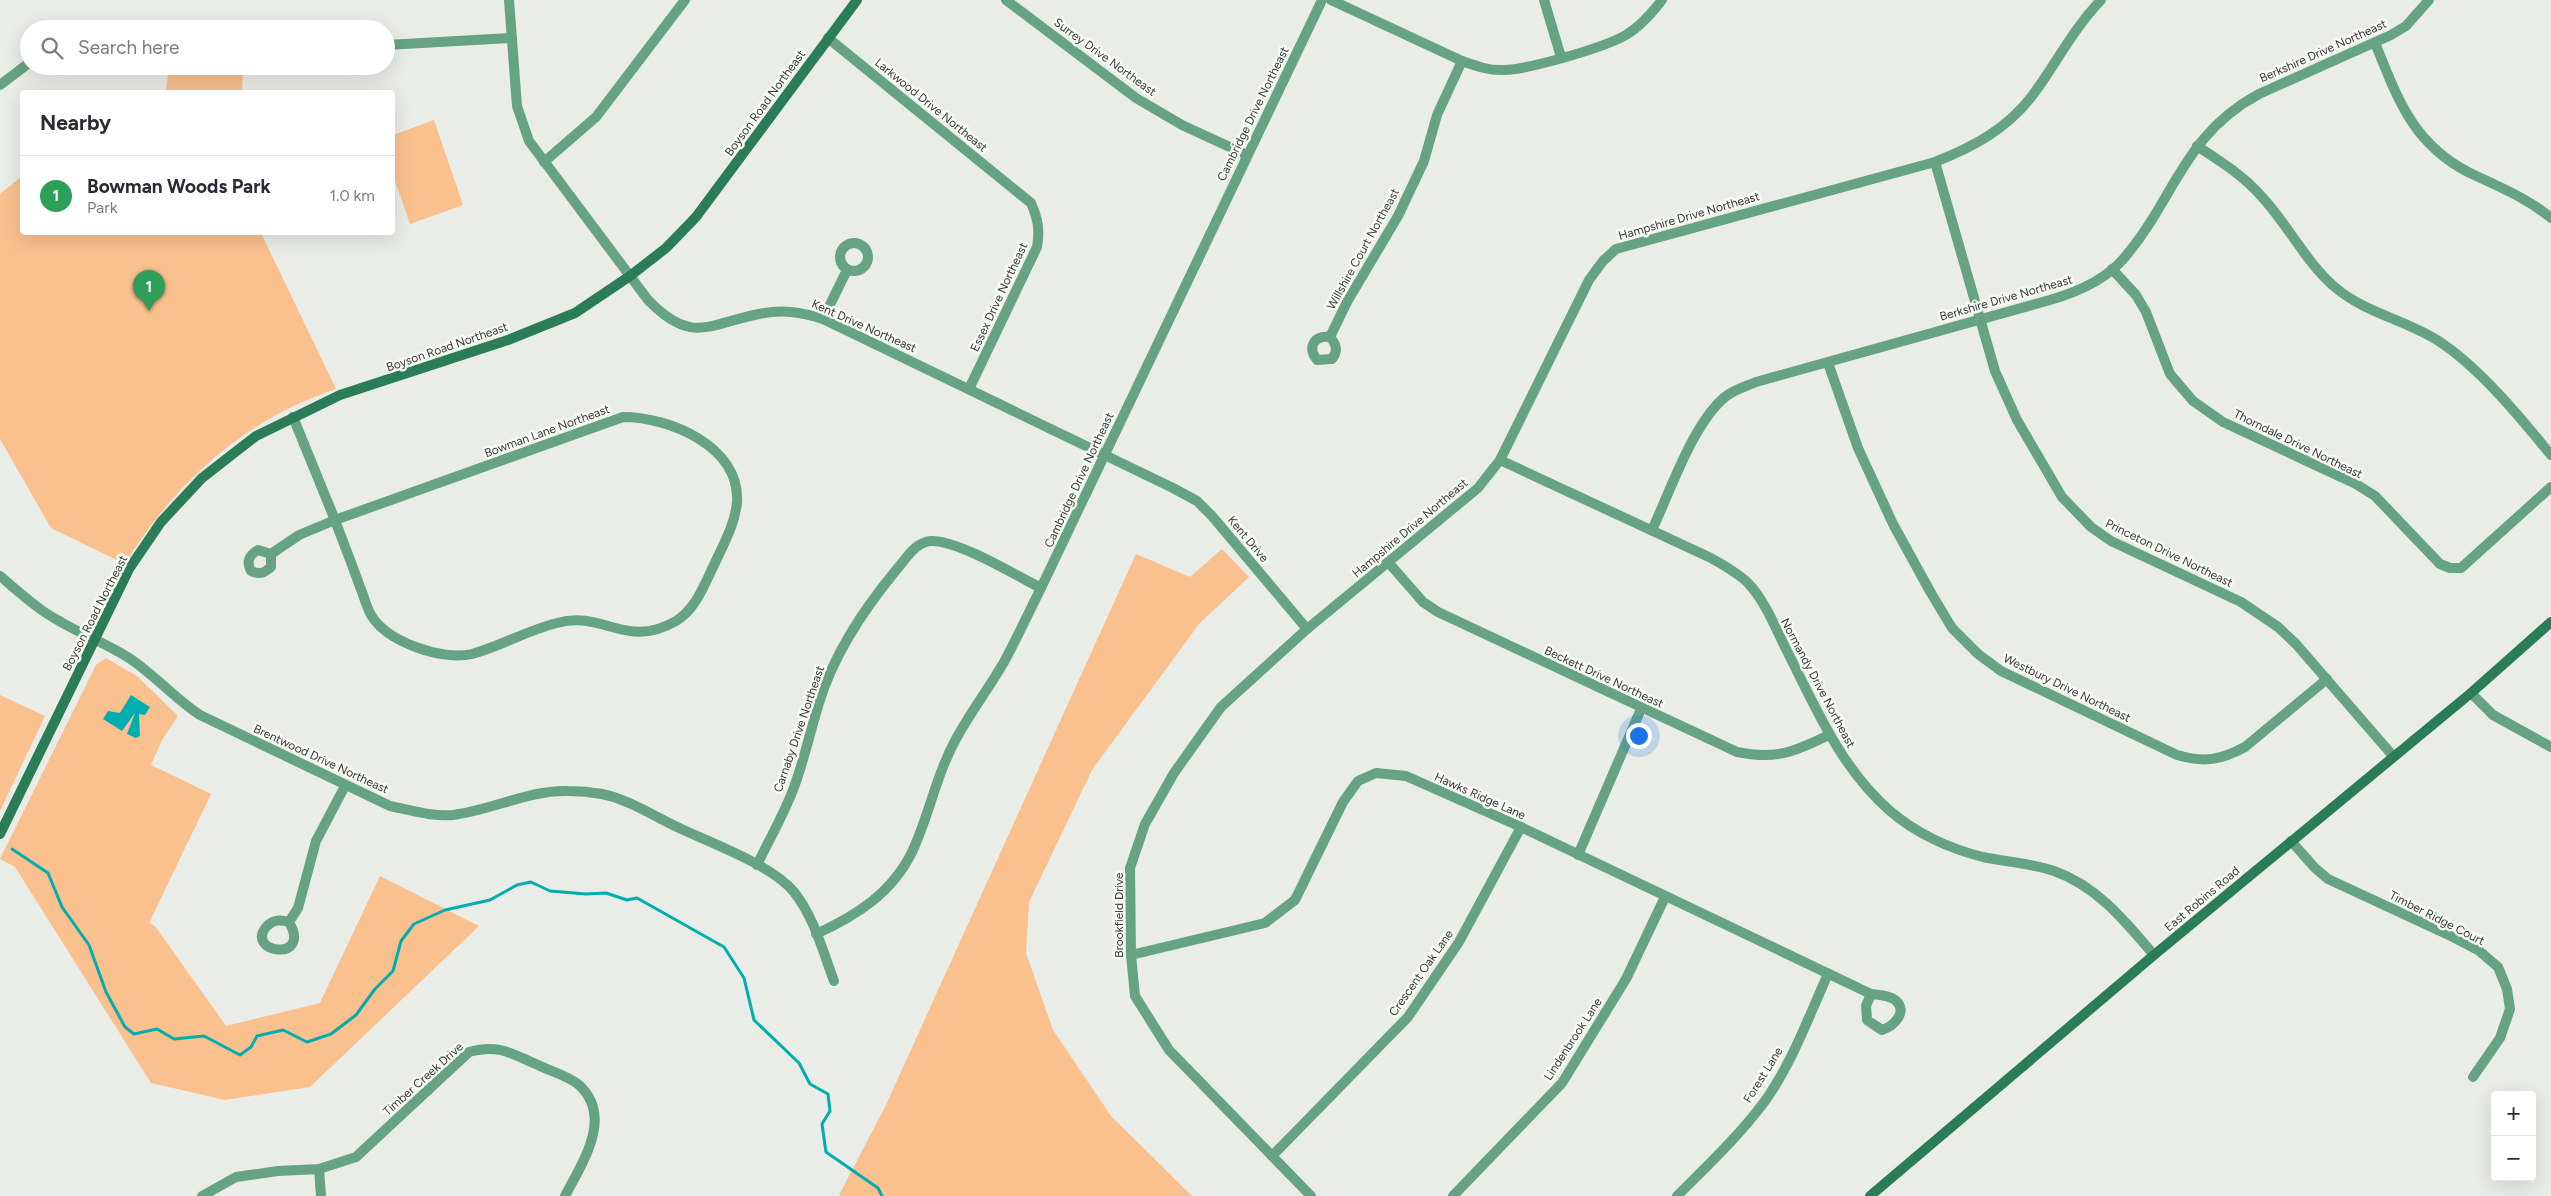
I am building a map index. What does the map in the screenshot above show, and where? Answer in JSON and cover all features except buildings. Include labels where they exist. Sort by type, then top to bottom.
[{"type":"main road","name":"Boyson Road Northeast","points":[[0,834],[128,570],[161,522],[182,498],[227,457],[256,436],[293,416],[340,395],[508,340],[575,313],[630,276],[666,248],[696,217],[857,0]]},
{"type":"main road","name":"East Robins Road","points":[[1870,1196],[2290,841],[2471,693],[2551,622]]},
{"type":"street","name":"Kent Drive Northeast","points":[[509,0],[517,106],[529,141],[630,276],[661,313],[683,326],[699,328],[716,327],[757,314],[786,311],[802,312],[823,320],[969,389],[1156,480]]},
{"type":"street","points":[[544,162],[596,117],[685,0]]},
{"type":"street","name":"Surrey Drive Northeast","points":[[1006,0],[1136,98],[1182,125],[1247,155]]},
{"type":"street","name":"Cambridge Drive Northeast","points":[[816,934],[841,923],[868,906],[893,882],[912,853],[937,778],[956,739],[1004,662],[1042,588],[1322,0]]},
{"type":"street","points":[[1331,0],[1462,61],[1480,67],[1502,70],[1521,68],[1607,44],[1626,35],[1639,25],[1662,0]]},
{"type":"street","points":[[1544,0],[1561,57]]},
{"type":"street","name":"Hampshire Drive Northeast","points":[[1307,629],[1478,488],[1500,460],[1589,280],[1603,261],[1616,249],[1935,162],[1974,145],[1995,132],[2032,96],[2076,29],[2101,0]]},
{"type":"street","name":"Berkshire Drive Northeast","points":[[1652,530],[1699,429],[1726,396],[1756,382],[2074,293],[2112,270],[2125,257],[2196,146],[2207,132],[2239,105],[2375,43],[2406,26],[2429,0]]},
{"type":"street","points":[[395,45],[512,38]]},
{"type":"street","name":"Larkwood Drive Northeast","points":[[828,38],[1018,191]]},
{"type":"street","points":[[2375,43],[2400,103],[2413,126],[2431,146],[2466,171],[2521,196],[2551,218]]},
{"type":"street","name":"Willshire Court Northeast","points":[[1330,337],[1347,302],[1398,216],[1424,161],[1437,116],[1462,61]]},
{"type":"street","points":[[0,85],[20,70]]},
{"type":"street","points":[[2196,146],[2222,162],[2262,197],[2324,277],[2338,290],[2356,301],[2414,327],[2458,355],[2474,368],[2551,454]]},
{"type":"street","name":"Princeton Drive Northeast","points":[[1935,162],[1995,371],[2017,420],[2045,471],[2076,514],[2111,541],[2260,614],[2296,644],[2393,756]]},
{"type":"street","name":"Essex Drive Northeast","points":[[969,389],[1037,247],[1040,231],[1037,216],[1031,203],[1018,191]]},
{"type":"street","points":[[823,320],[847,270]]},
{"type":"street","name":"Thorndale Drive Northeast","points":[[2112,270],[2136,295],[2146,312],[2170,374],[2193,401],[2223,422],[2356,484],[2375,496],[2440,564],[2450,568],[2461,568],[2551,487]]},
{"type":"street","name":"Westbury Drive Northeast","points":[[1828,363],[1858,448],[1893,524],[1931,593],[1952,628],[1978,654],[2001,671],[2168,751],[2196,761],[2230,755],[2245,747],[2326,679]]},
{"type":"street","name":"Bowman Lane Northeast","points":[[293,416],[372,616],[390,634],[419,649],[442,655],[470,654],[556,623],[574,619],[589,620],[620,631],[642,632],[661,629],[679,619],[699,596],[734,523],[736,486],[722,458],[700,440],[664,423],[644,417],[623,418],[335,520]]},
{"type":"street","name":"Normandy Drive Northeast","points":[[1500,460],[1710,558],[1748,584],[1770,617],[1829,736],[1850,768],[1890,811],[1931,838],[1959,850],[2054,871],[2078,882],[2102,898],[2154,955]]},
{"type":"street","name":"Kent Drive","points":[[1156,480],[1197,501],[1212,516],[1307,629]]},
{"type":"street","points":[[271,554],[299,536],[335,520]]},
{"type":"street","name":"Carnaby Drive Northeast","points":[[757,865],[792,792],[807,750],[819,702],[836,659],[876,594],[915,548],[928,541],[946,542],[1042,588]]},
{"type":"street","name":"Beckett Drive Northeast","points":[[1388,562],[1423,602],[1438,612],[1641,709],[1737,752],[1757,756],[1778,756],[1797,751],[1829,736]]},
{"type":"street","name":"Brentwood Drive Northeast","points":[[0,576],[31,602],[60,622],[128,657],[200,716],[390,806],[423,813],[452,815],[489,807],[524,795],[567,790],[603,794],[631,804],[757,865],[779,878],[793,892],[805,909],[834,981]]},
{"type":"street","name":"Brookfield Drive","points":[[1307,629],[1221,707],[1174,772],[1145,824],[1130,868],[1131,955],[1135,996],[1169,1050],[1311,1196]]},
{"type":"street","points":[[2471,693],[2493,715],[2551,747]]},
{"type":"street","points":[[1578,855],[1641,709]]},
{"type":"street","name":"Hawks Ridge Lane","points":[[1131,955],[1264,923],[1295,900],[1343,802],[1358,781],[1376,773],[1406,776],[1521,827],[1870,994]]},
{"type":"street","points":[[289,922],[298,908],[316,841],[345,786]]},
{"type":"street","name":"Crescent Oak Lane","points":[[1272,1156],[1408,1018],[1459,942],[1521,827]]},
{"type":"street","name":"Timber Ridge Court","points":[[2290,841],[2328,879],[2453,937],[2478,950],[2498,967],[2507,988],[2510,1009],[2500,1038],[2473,1077]]},
{"type":"street","name":"Lindenbrook Lane","points":[[1453,1196],[1562,1083],[1626,979],[1665,897]]},
{"type":"street","name":"Forest Lane","points":[[1677,1196],[1728,1147],[1766,1099],[1792,1054],[1828,974]]},
{"type":"street","name":"Timber Creek Drive","points":[[202,1196],[236,1177],[278,1171],[319,1169],[356,1157],[469,1052],[487,1047],[504,1049],[578,1084],[591,1101],[596,1120],[592,1142],[566,1196]]},
{"type":"street","points":[[319,1169],[322,1196]]},
{"type":"shaded area","points":[[168,75],[243,75],[242,90],[166,90]]},
{"type":"shaded area","points":[[434,120],[463,205],[410,224],[395,181],[395,134]]},
{"type":"shaded area","points":[[20,178],[20,235],[262,235],[336,389],[303,402],[272,418],[242,436],[215,457],[189,481],[166,507],[144,534],[125,564],[51,528],[0,439],[0,194]]},
{"type":"shaded area","points":[[1222,549],[1249,577],[1199,624],[1092,770],[1029,902],[1026,953],[1053,1030],[1111,1116],[1192,1196],[839,1195],[885,1107],[1136,554],[1190,577]]},
{"type":"shaded area","points":[[106,658],[137,676],[178,716],[162,740],[151,765],[211,794],[149,923],[155,926],[226,1026],[320,1003],[380,876],[479,926],[310,1087],[225,1100],[151,1083],[15,867],[0,859],[96,665]]},
{"type":"shaded area","points":[[0,695],[45,716],[0,811]]},
{"type":"water","points":[[131,695],[150,707],[145,715],[139,714],[140,736],[136,738],[127,734],[135,713],[122,731],[103,719],[108,711],[120,713]]},
{"type":"waterway","points":[[12,849],[48,873],[62,907],[89,945],[106,992],[125,1027],[134,1034],[157,1029],[174,1039],[204,1036],[240,1055],[251,1047],[257,1036],[283,1030],[307,1042],[331,1034],[356,1015],[375,989],[393,971],[401,941],[414,924],[445,910],[490,900],[517,885],[531,882],[550,891],[586,894],[606,893],[627,900],[637,898],[724,947],[744,978],[754,1020],[799,1063],[810,1084],[828,1094],[830,1111],[822,1124],[826,1152],[878,1188],[882,1196]]},
{"type":"place","name":"Bowman Woods Park","points":[[149,311]]}]
